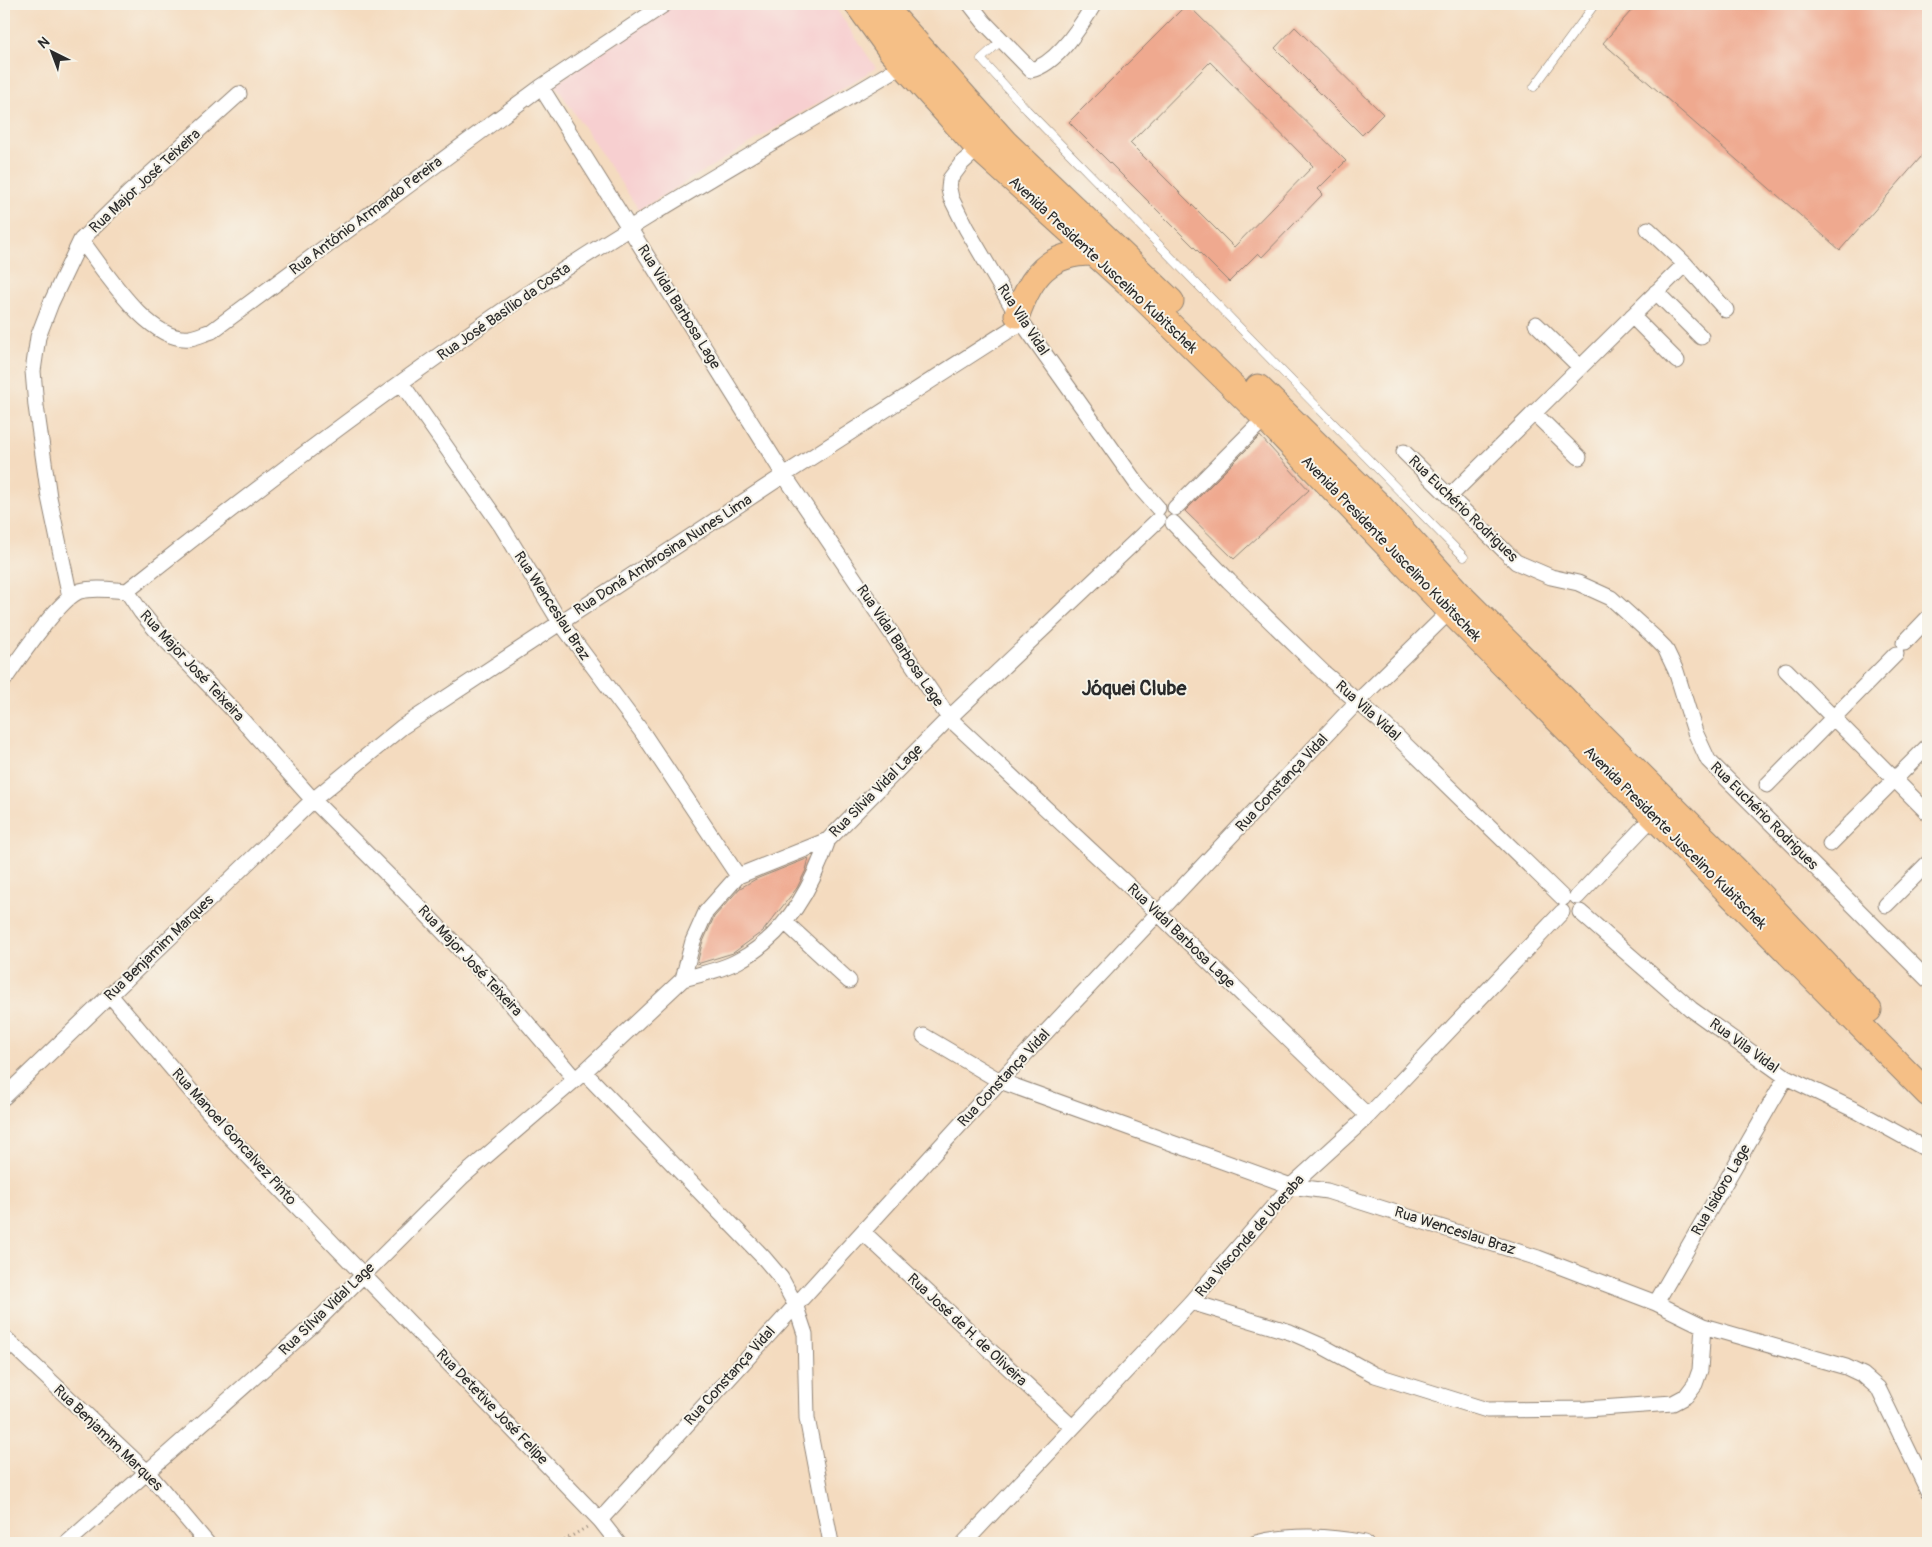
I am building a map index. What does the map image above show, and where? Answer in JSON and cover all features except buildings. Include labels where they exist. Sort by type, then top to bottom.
[{"type":"highway","name":"Avenida Presidente Juscelino Kubitschek","points":[[857,4],[904,65],[977,147],[1144,299],[1265,418],[1450,611],[1928,1094]]},
{"type":"highway","name":"Avenida Presidente Juscelino Kubitschek","points":[[882,4],[1004,142],[1381,507],[1464,599],[1740,874],[1928,1073]]},
{"type":"highway","points":[[977,147],[981,132],[981,115]]},
{"type":"highway","points":[[1020,319],[1031,282],[1050,263],[1076,253],[1092,253]]},
{"type":"street","name":"Rua Antônio Armando Pereira","points":[[82,240],[133,307],[156,327],[172,336],[189,338],[212,331],[541,87],[665,4]]},
{"type":"street","points":[[970,4],[1027,68],[1036,69],[1051,61],[1057,55],[1094,4]]},
{"type":"street","name":"Rua José Basílio da Costa","points":[[127,591],[228,510],[505,309],[630,228],[904,65]]},
{"type":"street","name":"Rua Vidal Barbosa Lage","points":[[541,87],[784,475],[950,718],[1159,914],[1368,1116]]},
{"type":"street","name":"Rua Major José Teixeira","points":[[70,597],[50,497],[36,406],[33,371],[38,337],[51,303],[82,240],[130,193],[239,94]]},
{"type":"street","points":[[977,147],[989,142],[1004,142]]},
{"type":"street","name":"Rua Vila Vidal","points":[[977,147],[950,180],[949,189],[966,228],[1020,319],[1137,484],[1166,515],[1229,581],[1357,702],[1386,726],[1567,902],[1573,916],[1580,912],[1692,1009],[1786,1077],[1857,1111],[1928,1150]]},
{"type":"street","points":[[1648,229],[1685,264],[1726,310]]},
{"type":"street","points":[[1449,497],[1685,264]]},
{"type":"street","points":[[1656,292],[1701,337]]},
{"type":"street","points":[[1632,316],[1677,361]]},
{"type":"street","name":"Rua Doná Ambrosina Nunes Lima","points":[[313,800],[402,727],[1020,319]]},
{"type":"street","points":[[1536,324],[1580,367]]},
{"type":"street","name":"Rua Wenceslau Braz","points":[[402,384],[502,528],[560,622],[642,732],[738,876]]},
{"type":"street","points":[[1534,413],[1579,457]]},
{"type":"street","name":"Rua Silvia Vidal Lage","points":[[682,979],[693,941],[706,912],[738,876],[828,840],[950,718],[1166,515],[1265,418]]},
{"type":"street","name":"Rua Euchério Rodrigues","points":[[1404,452],[1516,562],[1551,577],[1578,583],[1611,598],[1665,648],[1676,671],[1695,732],[1708,760],[1928,980]]},
{"type":"street","points":[[4,680],[39,632],[70,597],[80,592],[98,590],[127,591]]},
{"type":"street","name":"Rua Major José Teixeira","points":[[127,591],[155,629],[233,710],[313,800],[404,891],[579,1076],[764,1258],[781,1278],[795,1304],[806,1334],[807,1418],[831,1543]]},
{"type":"street","name":"Rua Constança Vidal","points":[[600,1520],[1000,1081],[1357,702],[1450,611]]},
{"type":"street","points":[[1767,785],[1835,718],[1928,618]]},
{"type":"street","points":[[1786,670],[1928,812]]},
{"type":"street","points":[[1830,844],[1928,746]]},
{"type":"street","name":"Rua Benjamim Marques","points":[[4,1096],[313,800]]},
{"type":"street","name":"Rua Visconde de Uberaba","points":[[964,1543],[1191,1302],[1291,1186],[1368,1116],[1567,902],[1653,817]]},
{"type":"street","points":[[579,1076],[682,979],[737,961],[757,948],[786,924],[803,898],[828,840]]},
{"type":"street","points":[[1886,905],[1928,863]]},
{"type":"street","points":[[786,924],[849,981]]},
{"type":"street","name":"Rua Manoel Goncalvez Pinto","points":[[110,995],[230,1136],[362,1276]]},
{"type":"street","name":"Rua Wenceslau Braz","points":[[924,1036],[1000,1081],[1291,1186],[1327,1191],[1538,1258],[1656,1303],[1703,1326],[1812,1355],[1863,1375],[1878,1388],[1887,1402],[1928,1491]]},
{"type":"street","name":"Rua Sílvia Vidal Lage","points":[[67,1543],[312,1326],[463,1176],[579,1076]]},
{"type":"street","name":"Rua Isidoro Lage","points":[[1656,1303],[1786,1077]]},
{"type":"street","name":"Rua José de H. de Oliveira","points":[[863,1232],[1072,1427]]},
{"type":"street","name":"Rua Detetive José Felipe","points":[[362,1276],[600,1520],[618,1543]]},
{"type":"street","points":[[1191,1302],[1290,1332],[1322,1346],[1375,1375],[1487,1410],[1586,1409],[1673,1403],[1686,1396],[1695,1384],[1700,1370],[1703,1326]]},
{"type":"street","name":"Rua Benjamim Marques","points":[[4,1337],[148,1473],[207,1543]]},
{"type":"street","points":[[1256,1543],[1302,1536],[1331,1537],[1365,1543]]},
{"type":"lane","points":[[1534,87],[1595,4]]},
{"type":"lane","points":[[1001,41],[981,59],[1027,110],[1464,557]]},
{"type":"path","points":[[560,1543],[600,1520]]},
{"type":"shaded area","points":[[672,4],[833,4],[876,68],[639,210],[555,84]]},
{"type":"district","name":"Jóquei Clube","points":[[1134,688]]}]
